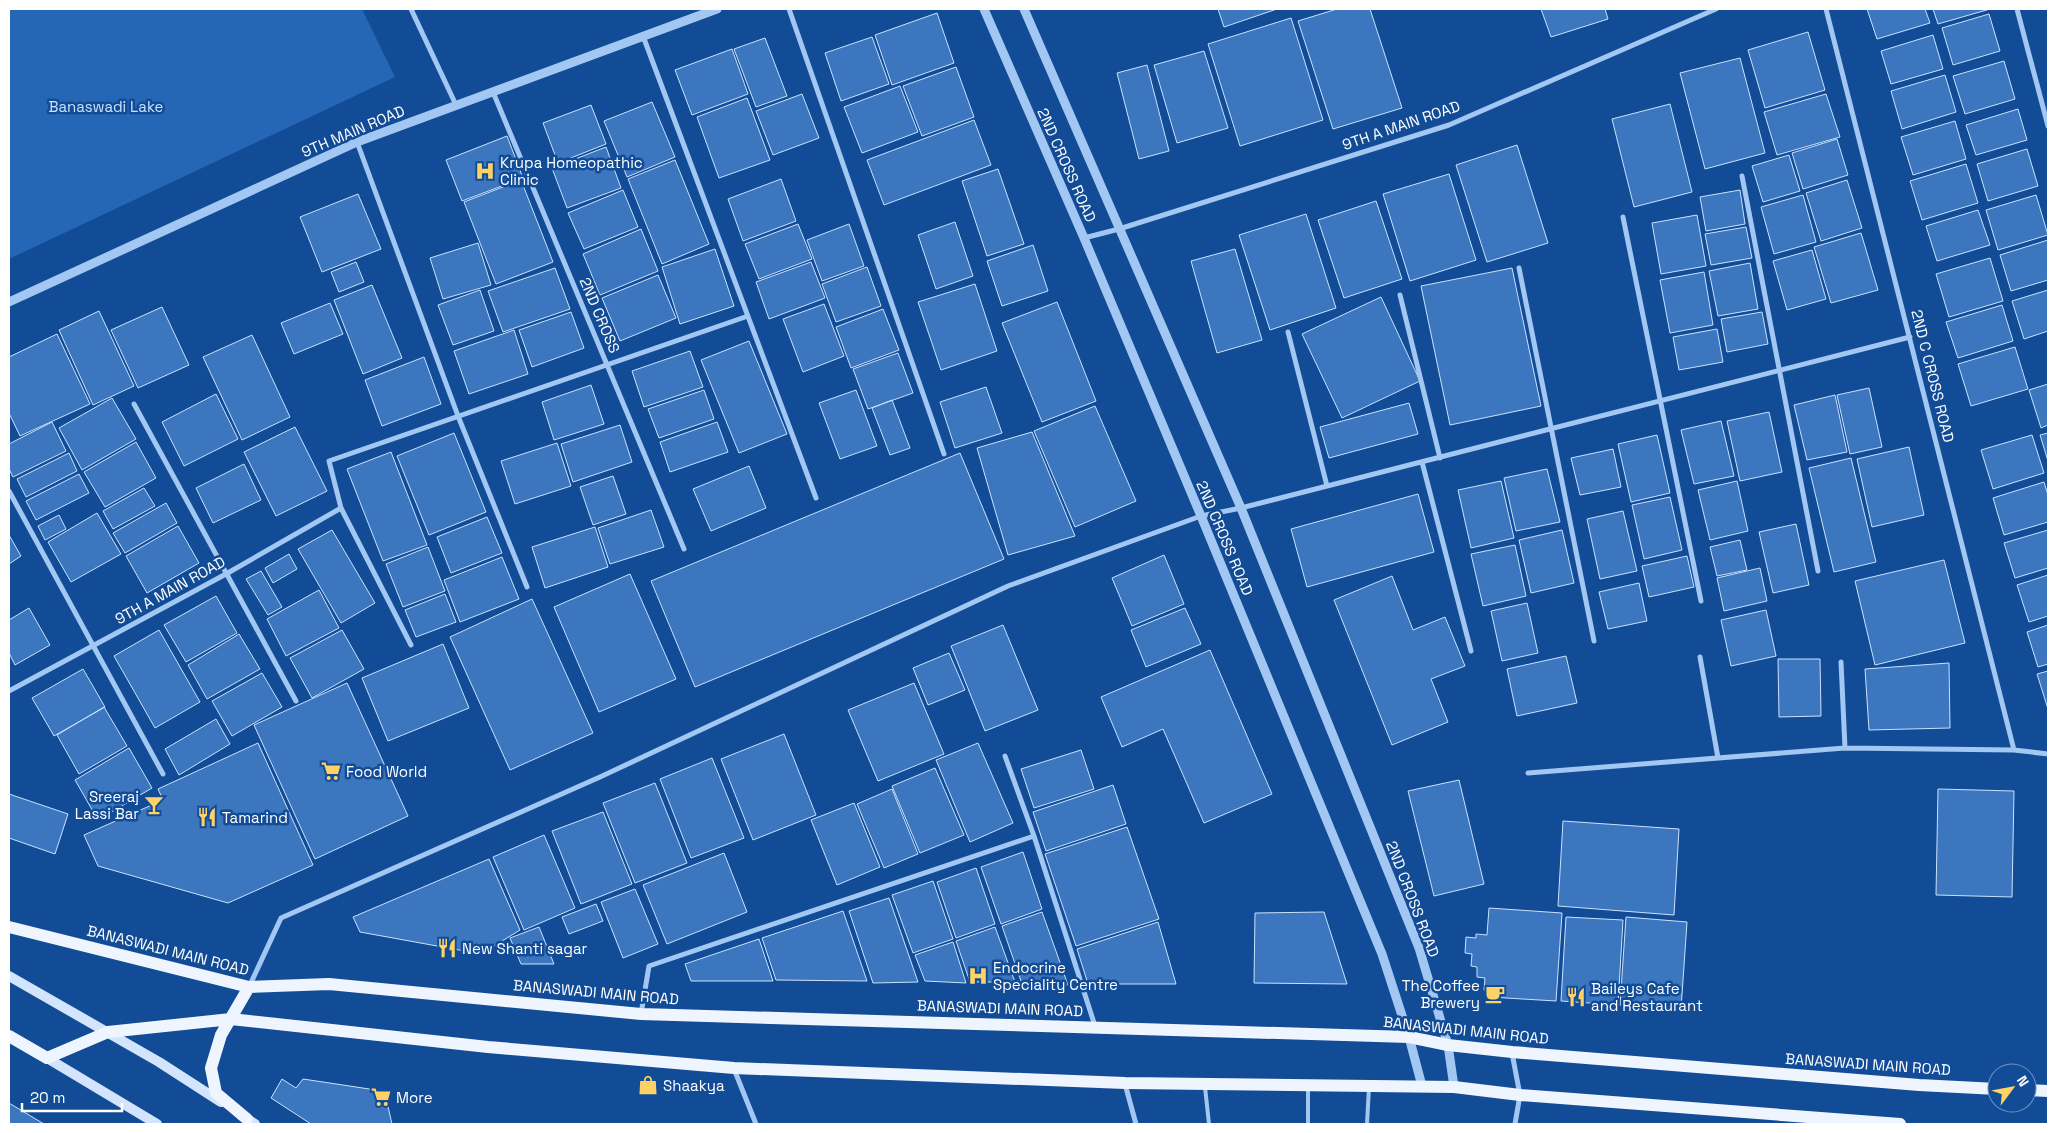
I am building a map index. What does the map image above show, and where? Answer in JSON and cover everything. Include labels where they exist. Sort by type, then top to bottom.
[{"type":"main road","name":"BANASWADI MAIN ROAD","points":[[9,927],[249,987],[329,984],[641,1014],[1409,1037],[1448,1045],[1512,1052],[1919,1085],[1987,1088]]},
{"type":"main road","points":[[9,976],[159,1062],[252,1122]]},
{"type":"main road","points":[[249,987],[221,1035],[211,1068],[216,1093],[252,1122]]},
{"type":"main road","points":[[47,1058],[108,1032],[231,1019],[488,1047],[734,1068],[1125,1083],[1454,1087],[1520,1095],[1900,1124]]},
{"type":"main road","points":[[9,1036],[157,1124]]},
{"type":"street","points":[[411,9],[456,105]]},
{"type":"street","name":"9TH MAIN ROAD","points":[[9,302],[357,142],[643,36],[700,12],[717,9]]},
{"type":"street","points":[[789,9],[944,454]]},
{"type":"street","name":"2ND CROSS ROAD","points":[[984,9],[1084,238],[1382,954],[1409,1037],[1422,1086]]},
{"type":"street","name":"2ND CROSS ROAD","points":[[1024,9],[1240,508],[1419,948],[1448,1045],[1454,1087]]},
{"type":"street","name":"9TH A MAIN ROAD","points":[[1084,238],[1118,229],[1449,124],[1716,9]]},
{"type":"street","name":"2ND C CROSS ROAD","points":[[1826,9],[2014,750]]},
{"type":"street","points":[[2018,9],[2048,126]]},
{"type":"street","points":[[643,36],[816,498]]},
{"type":"street","name":"2ND CROSS","points":[[493,92],[684,549]]},
{"type":"street","points":[[357,142],[458,416],[527,587]]},
{"type":"street","points":[[1742,176],[1818,571]]},
{"type":"street","points":[[1623,217],[1701,601]]},
{"type":"street","points":[[1519,268],[1594,641]]},
{"type":"street","points":[[1400,295],[1440,458]]},
{"type":"street","points":[[411,645],[342,508],[329,461],[748,316]]},
{"type":"street","points":[[1288,332],[1327,486]]},
{"type":"street","points":[[249,987],[281,918],[600,777],[1008,586],[1201,516],[1240,508],[1551,430],[1910,336]]},
{"type":"street","points":[[134,404],[296,701]]},
{"type":"street","points":[[1422,462],[1472,651]]},
{"type":"street","points":[[9,491],[163,774]]},
{"type":"street","name":"9TH A MAIN ROAD","points":[[9,691],[226,574],[342,508]]},
{"type":"street","points":[[1700,657],[1718,758]]},
{"type":"street","points":[[1841,662],[1845,748]]},
{"type":"street","points":[[1528,773],[1845,748],[2014,750],[2048,754]]},
{"type":"street","points":[[1005,756],[1034,836],[1095,1028]]},
{"type":"street","points":[[641,1014],[649,966],[1034,836]]},
{"type":"street","points":[[1512,1052],[1520,1095],[1515,1124]]},
{"type":"street","points":[[734,1068],[756,1124]]},
{"type":"street","points":[[1125,1083],[1136,1124]]},
{"type":"lane","points":[[1205,1084],[1209,1124]]},
{"type":"lane","points":[[1308,1085],[1308,1124]]},
{"type":"lane","points":[[1366,1124],[1369,1085]]},
{"type":"green space","name":"Banaswadi Lake","points":[[9,9],[362,9],[395,77],[9,259]]},
{"type":"building","points":[[1218,9],[1277,9],[1224,27]]},
{"type":"building","points":[[1337,9],[1370,9],[1402,108],[1333,129],[1298,21]]},
{"type":"building","points":[[1541,9],[1605,9],[1608,19],[1551,37]]},
{"type":"building","points":[[1867,9],[1925,9],[1930,23],[1877,39]]},
{"type":"building","points":[[1933,9],[1990,9],[1938,24]]},
{"type":"building","points":[[937,13],[954,63],[892,85],[875,35]]},
{"type":"building","points":[[1989,14],[2000,51],[1953,65],[1942,28]]},
{"type":"building","points":[[1291,18],[1323,120],[1240,146],[1208,44]]},
{"type":"building","points":[[1808,32],[1825,90],[1765,108],[1748,50]]},
{"type":"building","points":[[1933,35],[1943,69],[1891,84],[1881,51]]},
{"type":"building","points":[[872,37],[889,84],[841,101],[825,53]]},
{"type":"building","points":[[765,38],[787,96],[756,107],[734,49]]},
{"type":"building","points":[[732,49],[748,94],[692,115],[675,70]]},
{"type":"building","points":[[1204,51],[1228,128],[1177,143],[1154,65]]},
{"type":"building","points":[[1740,58],[1765,153],[1705,169],[1680,73]]},
{"type":"building","points":[[2004,61],[2015,99],[1965,114],[1953,76]]},
{"type":"building","points":[[1147,65],[1169,151],[1139,159],[1117,73]]},
{"type":"building","points":[[956,67],[974,117],[922,136],[903,86]]},
{"type":"building","points":[[1945,75],[1956,112],[1902,129],[1891,91]]},
{"type":"building","points":[[900,86],[918,132],[862,153],[844,107]]},
{"type":"building","points":[[802,94],[819,138],[773,155],[756,111]]},
{"type":"building","points":[[1826,94],[1840,137],[1777,155],[1764,112]]},
{"type":"building","points":[[747,98],[770,160],[719,178],[697,117]]},
{"type":"building","points":[[652,102],[675,157],[627,177],[604,121]]},
{"type":"building","points":[[1670,104],[1692,192],[1634,207],[1612,119]]},
{"type":"building","points":[[591,105],[606,144],[558,163],[543,123]]},
{"type":"building","points":[[2018,109],[2027,140],[1976,155],[1966,125]]},
{"type":"building","points":[[974,120],[991,165],[884,205],[867,160]]},
{"type":"building","points":[[1955,121],[1966,159],[1913,175],[1901,137]]},
{"type":"building","points":[[507,136],[523,178],[462,201],[446,160]]},
{"type":"building","points":[[1837,139],[1848,175],[1803,189],[1792,153]]},
{"type":"building","points":[[1517,145],[1548,243],[1487,262],[1456,165]]},
{"type":"building","points":[[606,147],[621,188],[567,208],[552,168]]},
{"type":"building","points":[[2027,149],[2038,186],[1988,201],[1977,164]]},
{"type":"building","points":[[1789,155],[1800,191],[1763,202],[1752,166]]},
{"type":"building","points":[[675,160],[709,244],[662,264],[628,179]]},
{"type":"building","points":[[1966,164],[1978,203],[1922,220],[1910,181]]},
{"type":"building","points":[[998,169],[1024,244],[987,256],[962,181]]},
{"type":"building","points":[[1449,174],[1476,260],[1410,281],[1383,194]]},
{"type":"building","points":[[781,179],[796,221],[743,241],[728,199]]},
{"type":"building","points":[[521,180],[553,262],[496,284],[464,202]]},
{"type":"building","points":[[1847,180],[1862,228],[1821,241],[1806,193]]},
{"type":"building","points":[[623,190],[638,227],[584,249],[568,213]]},
{"type":"building","points":[[1740,190],[1745,224],[1706,231],[1700,197]]},
{"type":"building","points":[[358,194],[381,249],[322,272],[300,217]]},
{"type":"building","points":[[1803,195],[1816,242],[1774,254],[1761,207]]},
{"type":"building","points":[[2036,195],[2048,235],[1998,250],[1986,210]]},
{"type":"building","points":[[1376,201],[1402,279],[1344,298],[1318,220]]},
{"type":"building","points":[[1978,210],[1990,245],[1937,261],[1926,226]]},
{"type":"building","points":[[1306,214],[1336,308],[1270,330],[1239,235]]},
{"type":"building","points":[[1697,215],[1706,266],[1661,274],[1652,223]]},
{"type":"building","points":[[955,222],[973,276],[936,289],[918,235]]},
{"type":"building","points":[[798,224],[812,259],[759,279],[745,244]]},
{"type":"building","points":[[849,224],[864,266],[822,281],[807,240]]},
{"type":"building","points":[[1746,227],[1752,258],[1711,265],[1705,234]]},
{"type":"building","points":[[641,229],[658,271],[600,295],[583,254]]},
{"type":"building","points":[[1861,233],[1878,290],[1831,303],[1814,247]]},
{"type":"building","points":[[2048,240],[2048,280],[2011,291],[2000,255]]},
{"type":"building","points":[[478,243],[491,285],[443,299],[430,258]]},
{"type":"building","points":[[1033,245],[1048,291],[1002,306],[987,261]]},
{"type":"building","points":[[715,249],[734,306],[680,324],[662,267]]},
{"type":"building","points":[[1235,249],[1262,340],[1217,353],[1191,261]]},
{"type":"building","points":[[1812,250],[1826,299],[1787,310],[1773,261]]},
{"type":"building","points":[[1990,258],[2003,301],[1949,317],[1936,274]]},
{"type":"building","points":[[356,262],[364,282],[339,292],[331,272]]},
{"type":"building","points":[[811,262],[825,298],[769,319],[756,282]]},
{"type":"building","points":[[1750,263],[1758,309],[1718,316],[1709,271]]},
{"type":"building","points":[[867,267],[881,306],[836,322],[822,284]]},
{"type":"building","points":[[555,268],[570,309],[503,332],[488,291]]},
{"type":"building","points":[[1512,268],[1541,406],[1450,425],[1421,286]]},
{"type":"building","points":[[1704,272],[1713,325],[1670,333],[1660,280]]},
{"type":"building","points":[[658,275],[676,318],[620,341],[602,298]]},
{"type":"building","points":[[975,284],[997,351],[941,370],[918,302]]},
{"type":"building","points":[[372,285],[402,358],[363,374],[334,300]]},
{"type":"building","points":[[480,290],[494,331],[453,345],[438,305]]},
{"type":"building","points":[[2048,290],[2048,331],[2024,339],[2012,301]]},
{"type":"building","points":[[1381,297],[1420,381],[1342,418],[1302,334]]},
{"type":"building","points":[[1057,302],[1096,401],[1042,422],[1002,323]]},
{"type":"building","points":[[330,303],[343,334],[294,354],[281,323]]},
{"type":"building","points":[[824,304],[844,356],[803,372],[783,319]]},
{"type":"building","points":[[2002,305],[2013,341],[1958,358],[1946,322]]},
{"type":"building","points":[[162,307],[189,365],[138,388],[111,330]]},
{"type":"building","points":[[883,309],[899,350],[851,368],[836,327]]},
{"type":"building","points":[[99,311],[134,386],[93,405],[59,330]]},
{"type":"building","points":[[571,312],[584,348],[532,367],[519,330]]},
{"type":"building","points":[[1762,312],[1768,344],[1727,352],[1721,319]]},
{"type":"building","points":[[1717,329],[1723,362],[1679,370],[1673,337]]},
{"type":"building","points":[[514,330],[528,374],[469,394],[454,351]]},
{"type":"building","points":[[57,334],[90,404],[20,436],[9,413],[9,357]]},
{"type":"building","points":[[252,335],[290,417],[242,440],[203,357]]},
{"type":"building","points":[[749,341],[787,434],[739,453],[701,360]]},
{"type":"building","points":[[2015,347],[2028,389],[1971,406],[1958,364]]},
{"type":"building","points":[[690,351],[703,387],[644,407],[632,371]]},
{"type":"building","points":[[898,353],[913,393],[868,409],[853,369]]},
{"type":"building","points":[[424,357],[441,404],[382,426],[365,380]]},
{"type":"building","points":[[2048,384],[2048,425],[2041,428],[2029,390]]},
{"type":"building","points":[[591,385],[604,424],[554,440],[542,402]]},
{"type":"building","points":[[986,387],[1002,433],[955,448],[940,402]]},
{"type":"building","points":[[1869,388],[1882,447],[1850,454],[1837,395]]},
{"type":"building","points":[[704,390],[714,419],[659,438],[648,409]]},
{"type":"building","points":[[856,390],[877,446],[840,459],[819,403]]},
{"type":"building","points":[[216,394],[238,439],[184,466],[162,422]]},
{"type":"building","points":[[1835,395],[1847,452],[1807,460],[1794,405]]},
{"type":"building","points":[[112,398],[136,439],[82,470],[59,428]]},
{"type":"building","points":[[892,400],[910,448],[890,455],[872,408]]},
{"type":"building","points":[[1409,403],[1418,434],[1329,458],[1320,427]]},
{"type":"building","points":[[1095,406],[1136,501],[1075,527],[1034,431]]},
{"type":"building","points":[[1769,412],[1782,472],[1740,481],[1727,421]]},
{"type":"building","points":[[1721,421],[1734,476],[1694,484],[1681,430]]},
{"type":"building","points":[[52,422],[66,451],[13,477],[9,469],[9,444]]},
{"type":"building","points":[[717,422],[728,452],[670,472],[660,442]]},
{"type":"building","points":[[620,425],[632,462],[573,482],[561,444]]},
{"type":"building","points":[[295,427],[327,491],[276,516],[244,452]]},
{"type":"building","points":[[1032,432],[1075,536],[1008,555],[977,448]]},
{"type":"building","points":[[454,433],[486,512],[429,535],[397,456]]},
{"type":"building","points":[[2048,433],[2048,461],[2040,435]]},
{"type":"building","points":[[1657,435],[1670,493],[1631,502],[1618,444]]},
{"type":"building","points":[[2032,435],[2044,473],[1993,489],[1981,450]]},
{"type":"building","points":[[136,442],[156,478],[105,507],[84,472]]},
{"type":"building","points":[[557,443],[571,486],[515,504],[501,461]]},
{"type":"building","points":[[1909,447],[1924,515],[1872,527],[1857,459]]},
{"type":"building","points":[[1613,449],[1621,487],[1580,495],[1571,458]]},
{"type":"building","points":[[391,452],[427,545],[383,561],[347,469]]},
{"type":"building","points":[[69,453],[77,471],[26,497],[17,479]]},
{"type":"building","points":[[960,453],[1004,559],[695,687],[651,581]]},
{"type":"building","points":[[1851,458],[1876,562],[1834,572],[1809,468]]},
{"type":"building","points":[[244,464],[261,500],[213,523],[196,488]]},
{"type":"building","points":[[749,466],[766,508],[711,531],[693,489]]},
{"type":"building","points":[[1547,469],[1560,522],[1516,531],[1504,478]]},
{"type":"building","points":[[79,474],[89,493],[36,520],[26,501]]},
{"type":"building","points":[[613,476],[626,514],[593,525],[580,487]]},
{"type":"building","points":[[1501,481],[1514,538],[1471,548],[1458,490]]},
{"type":"building","points":[[1737,481],[1748,531],[1710,540],[1698,490]]},
{"type":"building","points":[[2044,482],[2048,495],[2048,522],[2004,535],[1993,498]]},
{"type":"building","points":[[144,488],[155,506],[113,529],[103,511]]},
{"type":"building","points":[[1418,494],[1434,552],[1307,587],[1291,529]]},
{"type":"building","points":[[1670,497],[1682,550],[1644,559],[1632,505]]},
{"type":"building","points":[[166,503],[177,523],[125,553],[113,533]]},
{"type":"building","points":[[651,510],[664,547],[610,564],[598,528]]},
{"type":"building","points":[[1623,511],[1637,571],[1600,579],[1587,519]]},
{"type":"building","points":[[97,513],[121,554],[71,582],[48,542]]},
{"type":"building","points":[[59,515],[66,529],[45,540],[38,526]]},
{"type":"building","points":[[487,517],[502,553],[451,573],[437,537]]},
{"type":"building","points":[[1796,524],[1809,585],[1773,593],[1759,532]]},
{"type":"building","points":[[178,526],[199,563],[147,593],[126,556]]},
{"type":"building","points":[[595,527],[608,567],[545,588],[532,547]]},
{"type":"building","points":[[332,530],[375,603],[341,623],[298,549]]},
{"type":"building","points":[[1562,530],[1574,583],[1531,593],[1519,540]]},
{"type":"building","points":[[2048,530],[2048,568],[2015,578],[2004,543]]},
{"type":"building","points":[[9,535],[21,556],[9,564]]},
{"type":"building","points":[[1740,540],[1747,570],[1717,576],[1710,547]]},
{"type":"building","points":[[1515,545],[1526,596],[1483,606],[1471,554]]},
{"type":"building","points":[[428,547],[445,591],[403,607],[386,564]]},
{"type":"building","points":[[289,554],[297,569],[273,583],[265,568]]},
{"type":"building","points":[[1164,555],[1184,604],[1132,626],[1112,578]]},
{"type":"building","points":[[1687,556],[1694,587],[1649,597],[1642,566]]},
{"type":"building","points":[[502,557],[519,599],[460,622],[444,580]]},
{"type":"building","points":[[1944,560],[1965,643],[1875,665],[1855,581]]},
{"type":"building","points":[[1760,568],[1767,601],[1724,611],[1717,578]]},
{"type":"building","points":[[261,571],[282,607],[268,615],[246,579]]},
{"type":"building","points":[[630,574],[676,679],[599,712],[554,607]]},
{"type":"building","points":[[2048,575],[2048,616],[2029,622],[2017,585]]},
{"type":"building","points":[[1392,576],[1413,630],[1445,617],[1465,666],[1431,679],[1448,722],[1392,745],[1334,600]]},
{"type":"building","points":[[1639,583],[1647,621],[1608,629],[1599,592]]},
{"type":"building","points":[[319,590],[339,628],[286,656],[267,619]]},
{"type":"building","points":[[445,594],[456,622],[416,637],[405,610]]},
{"type":"building","points":[[216,596],[237,633],[186,662],[164,625]]},
{"type":"building","points":[[532,599],[593,733],[510,770],[450,637]]},
{"type":"building","points":[[1527,603],[1538,653],[1502,661],[1491,611]]},
{"type":"building","points":[[29,608],[50,645],[15,665],[9,653],[9,620]]},
{"type":"building","points":[[1185,608],[1201,644],[1146,667],[1131,630]]},
{"type":"building","points":[[1766,610],[1776,656],[1731,666],[1721,620]]},
{"type":"building","points":[[1003,625],[1038,710],[985,731],[951,646]]},
{"type":"building","points":[[2048,625],[2048,664],[2038,667],[2027,632]]},
{"type":"building","points":[[159,630],[200,702],[155,728],[114,656]]},
{"type":"building","points":[[342,630],[364,669],[312,698],[290,658]]},
{"type":"building","points":[[239,634],[260,669],[207,699],[188,665]]},
{"type":"building","points":[[443,644],[469,708],[388,741],[362,678]]},
{"type":"building","points":[[1210,650],[1272,794],[1204,823],[1163,729],[1122,747],[1101,697]]},
{"type":"building","points":[[949,653],[965,690],[928,705],[913,668]]},
{"type":"building","points":[[1566,656],[1577,703],[1517,716],[1507,669]]},
{"type":"building","points":[[1778,659],[1820,659],[1821,716],[1779,717]]},
{"type":"building","points":[[1949,663],[1950,728],[1869,730],[1865,669]]},
{"type":"building","points":[[83,669],[105,707],[54,736],[32,698]]},
{"type":"building","points":[[2048,671],[2048,709],[2037,674]]},
{"type":"building","points":[[262,673],[282,707],[232,736],[212,701]]},
{"type":"building","name":"Food World","points":[[347,683],[408,816],[315,859],[254,725]]},
{"type":"building","points":[[914,683],[944,754],[878,781],[848,710]]},
{"type":"building","points":[[104,707],[127,746],[79,774],[57,735]]},
{"type":"building","points":[[216,719],[230,744],[179,775],[165,749]]},
{"type":"building","points":[[784,734],[816,815],[753,840],[721,759]]},
{"type":"building","name":"Tamarind","points":[[258,743],[313,865],[228,903],[98,866],[84,835],[163,800],[158,789]]},
{"type":"building","points":[[978,743],[1013,823],[970,842],[936,760]]},
{"type":"building","points":[[129,748],[152,788],[98,820],[75,780]]},
{"type":"building","points":[[1081,750],[1094,789],[1034,808],[1021,769]]},
{"type":"building","points":[[712,758],[744,838],[691,858],[660,779]]},
{"type":"building","points":[[935,768],[964,835],[920,853],[892,786]]},
{"type":"building","points":[[1459,780],[1484,884],[1434,896],[1408,791]]},
{"type":"building","points":[[655,783],[687,863],[635,883],[603,803]]},
{"type":"building","points":[[1113,785],[1126,824],[1046,851],[1033,812]]},
{"type":"building","points":[[892,789],[918,854],[884,868],[857,804]]},
{"type":"building","points":[[1938,789],[2014,791],[2012,897],[1936,895]]},
{"type":"building","points":[[9,794],[68,814],[55,854],[9,838]]},
{"type":"building","points":[[854,803],[880,867],[837,885],[811,820]]},
{"type":"building","points":[[603,812],[632,884],[581,904],[552,831]]},
{"type":"building","points":[[1563,821],[1679,829],[1674,915],[1558,906]]},
{"type":"building","points":[[1127,827],[1159,919],[1076,946],[1045,854]]},
{"type":"building","points":[[544,835],[575,908],[524,930],[493,857]]},
{"type":"building","points":[[1023,852],[1042,909],[1001,924],[981,867]]},
{"type":"building","points":[[724,853],[747,912],[667,944],[643,885]]},
{"type":"building","points":[[489,859],[520,930],[481,954],[360,932],[353,917]]},
{"type":"building","points":[[976,868],[995,924],[956,938],[937,882]]},
{"type":"building","points":[[933,881],[953,939],[913,953],[892,895]]},
{"type":"building","points":[[635,889],[658,944],[623,958],[601,902]]},
{"type":"building","points":[[889,898],[918,982],[873,983],[849,911]]},
{"type":"building","points":[[596,904],[603,921],[569,934],[562,917]]},
{"type":"building","points":[[1489,908],[1562,913],[1556,1001],[1489,997],[1490,990],[1484,990],[1485,978],[1477,977],[1477,967],[1471,966],[1472,954],[1465,953],[1466,937],[1476,938],[1476,934],[1487,935]]},
{"type":"building","points":[[843,911],[867,981],[776,980],[762,938]]},
{"type":"building","points":[[1042,912],[1068,985],[1022,984],[1002,926]]},
{"type":"building","points":[[1324,912],[1347,984],[1254,983],[1255,913]]},
{"type":"building","points":[[1566,917],[1623,920],[1618,1005],[1561,1001]]},
{"type":"building","points":[[1626,917],[1687,922],[1681,1009],[1620,1005]]},
{"type":"building","points":[[1158,922],[1176,984],[1088,984],[1077,949]]},
{"type":"building","points":[[539,927],[554,964],[521,964],[510,938]]},
{"type":"building","points":[[995,927],[1015,982],[970,982],[956,941]]},
{"type":"building","points":[[759,939],[773,981],[691,981],[685,964]]},
{"type":"building","points":[[953,942],[966,983],[925,981],[915,955]]},
{"type":"building","points":[[282,1079],[296,1088],[303,1079],[376,1090],[378,1097],[386,1098],[392,1124],[311,1124],[271,1098]]},
{"type":"building","points":[[9,1103],[44,1124],[9,1124]]},
{"type":"place","name":"Krupa Homeopathic Clinic","points":[[485,171]]},
{"type":"place","name":"Food World","points":[[331,771]]},
{"type":"place","name":"Sreeraj Lassi Bar","points":[[154,805]]},
{"type":"place","name":"Tamarind","points":[[207,817]]},
{"type":"place","name":"New Shanti sagar","points":[[447,948]]},
{"type":"place","name":"Endocrine Speciality Centre","points":[[978,976]]},
{"type":"place","name":"The Coffee Brewery","points":[[1495,994]]},
{"type":"place","name":"Baileys Cafe and Restaurant","points":[[1576,997]]},
{"type":"place","name":"Shaakya","points":[[648,1085]]},
{"type":"place","name":"More","points":[[381,1097]]}]
